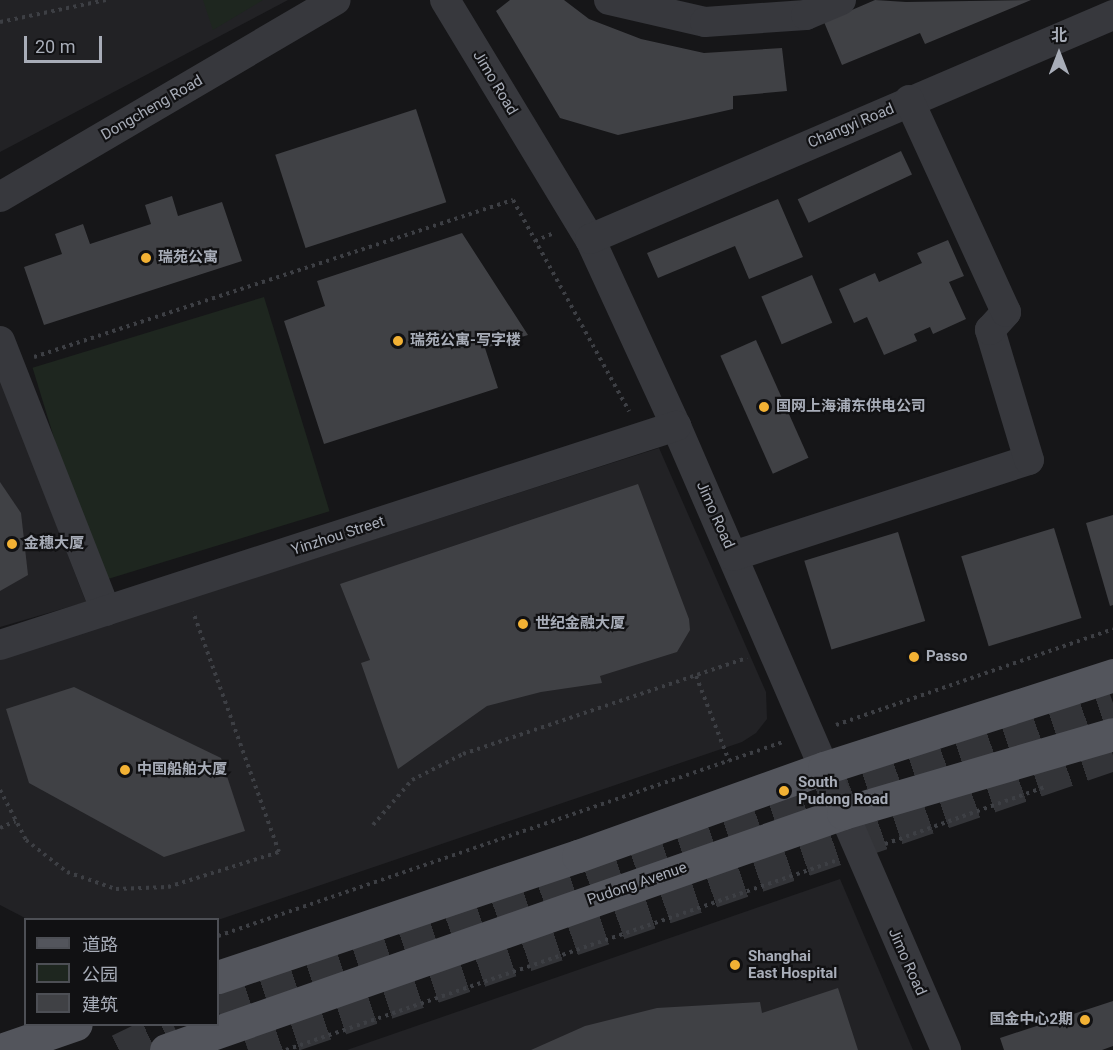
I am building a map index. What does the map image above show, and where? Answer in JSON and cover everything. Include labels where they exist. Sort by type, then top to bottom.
[{"type":"main road","points":[[219,977],[578,856],[824,768],[1113,675]]},
{"type":"main road","name":"Pudong Avenue","points":[[166,1050],[843,813],[1113,734]]},
{"type":"main road","points":[[1,1050],[70,1026]]},
{"type":"street","name":"Dongcheng Road","points":[[0,197],[336,0]]},
{"type":"street","name":"Jimo Road","points":[[445,0],[590,239],[676,426],[774,649],[858,853],[946,1050]]},
{"type":"street","points":[[609,0],[705,22],[806,15],[841,0]]},
{"type":"street","name":"Changyi Road","points":[[590,239],[909,100],[1113,15]]},
{"type":"street","points":[[733,556],[1029,460],[990,330],[1006,312],[909,100]]},
{"type":"street","points":[[5,353],[106,611]]},
{"type":"street","name":"Yinzhou Street","points":[[0,645],[676,426]]},
{"type":"path","points":[[0,22],[106,0]]},
{"type":"path","points":[[5,353],[513,200],[644,437]]},
{"type":"path","points":[[0,790],[26,840],[67,872],[116,889],[168,887],[279,852],[184,586]]},
{"type":"path","points":[[219,936],[1113,629]]},
{"type":"path","points":[[373,825],[412,780],[463,754],[774,649]]},
{"type":"path","points":[[696,676],[729,761]]},
{"type":"path","points":[[286,1050],[1058,783]]},
{"type":"path","points":[[0,828],[16,821]]},
{"type":"shaded area","points":[[0,0],[288,0],[0,152]]},
{"type":"shaded area","points":[[0,378],[86,602],[0,627]]},
{"type":"shaded area","points":[[659,448],[766,692],[767,719],[756,733],[742,742],[219,920],[25,918],[0,905],[0,659]]},
{"type":"shaded area","name":"Shanghai East Hospital","points":[[840,879],[913,1050],[347,1050]]},
{"type":"green space","points":[[203,0],[263,0],[213,30]]},
{"type":"green space","points":[[264,297],[329,511],[98,582],[33,368]]},
{"type":"building","points":[[510,0],[564,0],[589,19],[641,39],[704,53],[782,48],[787,91],[733,96],[733,109],[618,135],[560,118],[496,11]]},
{"type":"building","points":[[875,0],[906,2],[1031,0],[925,44],[920,33],[842,65],[824,22]]},
{"type":"building","points":[[416,109],[446,202],[306,248],[275,155]]},
{"type":"building","points":[[901,151],[912,175],[809,223],[798,199]]},
{"type":"building","name":"瑞苑公寓","points":[[172,196],[178,216],[222,202],[242,261],[44,325],[24,267],[62,254],[55,234],[83,224],[90,244],[151,224],[145,205]]},
{"type":"building","points":[[778,199],[803,257],[749,279],[735,246],[658,278],[647,253]]},
{"type":"building","name":"瑞苑公寓-写字楼","points":[[462,233],[528,335],[485,348],[498,388],[324,444],[284,321],[325,306],[317,281]]},
{"type":"building","points":[[948,240],[964,276],[949,282],[966,319],[933,334],[930,327],[914,334],[917,341],[884,355],[867,317],[854,323],[839,289],[875,273],[879,282],[922,263],[917,253]]},
{"type":"building","points":[[812,275],[832,323],[782,344],[761,296]]},
{"type":"building","name":"国网上海浦东供电公司","points":[[756,340],[808,458],[773,474],[720,356]]},
{"type":"building","name":"金穗大厦","points":[[0,482],[21,513],[28,575],[0,591]]},
{"type":"building","name":"世纪金融大厦","points":[[638,484],[689,619],[690,630],[677,652],[600,676],[602,683],[541,692],[487,706],[398,769],[361,663],[370,660],[340,584]]},
{"type":"building","points":[[1113,515],[1113,605],[1110,606],[1086,523]]},
{"type":"building","points":[[1054,528],[1081,618],[989,646],[961,556]]},
{"type":"building","points":[[898,532],[925,621],[831,650],[804,561]]},
{"type":"building","name":"中国船舶大厦","points":[[74,687],[221,758],[245,831],[164,857],[29,783],[6,709]]},
{"type":"building","name":"Shanghai East Hospital","points":[[838,988],[858,1050],[531,1050],[585,1026],[657,1008],[760,1002],[762,1013]]},
{"type":"building","name":"国金中心2期","points":[[1113,1001],[1113,1046],[1102,1050],[1004,1050],[1000,1038]]},
{"type":"tunnel","points":[[219,1009],[1113,703]]},
{"type":"tunnel","points":[[248,1050],[1113,754]]},
{"type":"tunnel","points":[[119,1050],[169,1026]]},
{"type":"place","name":"瑞苑公寓","points":[[146,258]]},
{"type":"place","name":"瑞苑公寓-写字楼","points":[[398,341]]},
{"type":"place","name":"国网上海浦东供电公司","points":[[764,407]]},
{"type":"place","name":"金穗大厦","points":[[12,544]]},
{"type":"place","name":"世纪金融大厦","points":[[523,624]]},
{"type":"place","name":"Passo","points":[[914,657]]},
{"type":"place","name":"中国船舶大厦","points":[[125,770]]},
{"type":"place","name":"South Pudong Road","points":[[784,791]]},
{"type":"place","name":"Shanghai East Hospital","points":[[735,965]]},
{"type":"place","name":"国金中心2期","points":[[1085,1020]]}]
